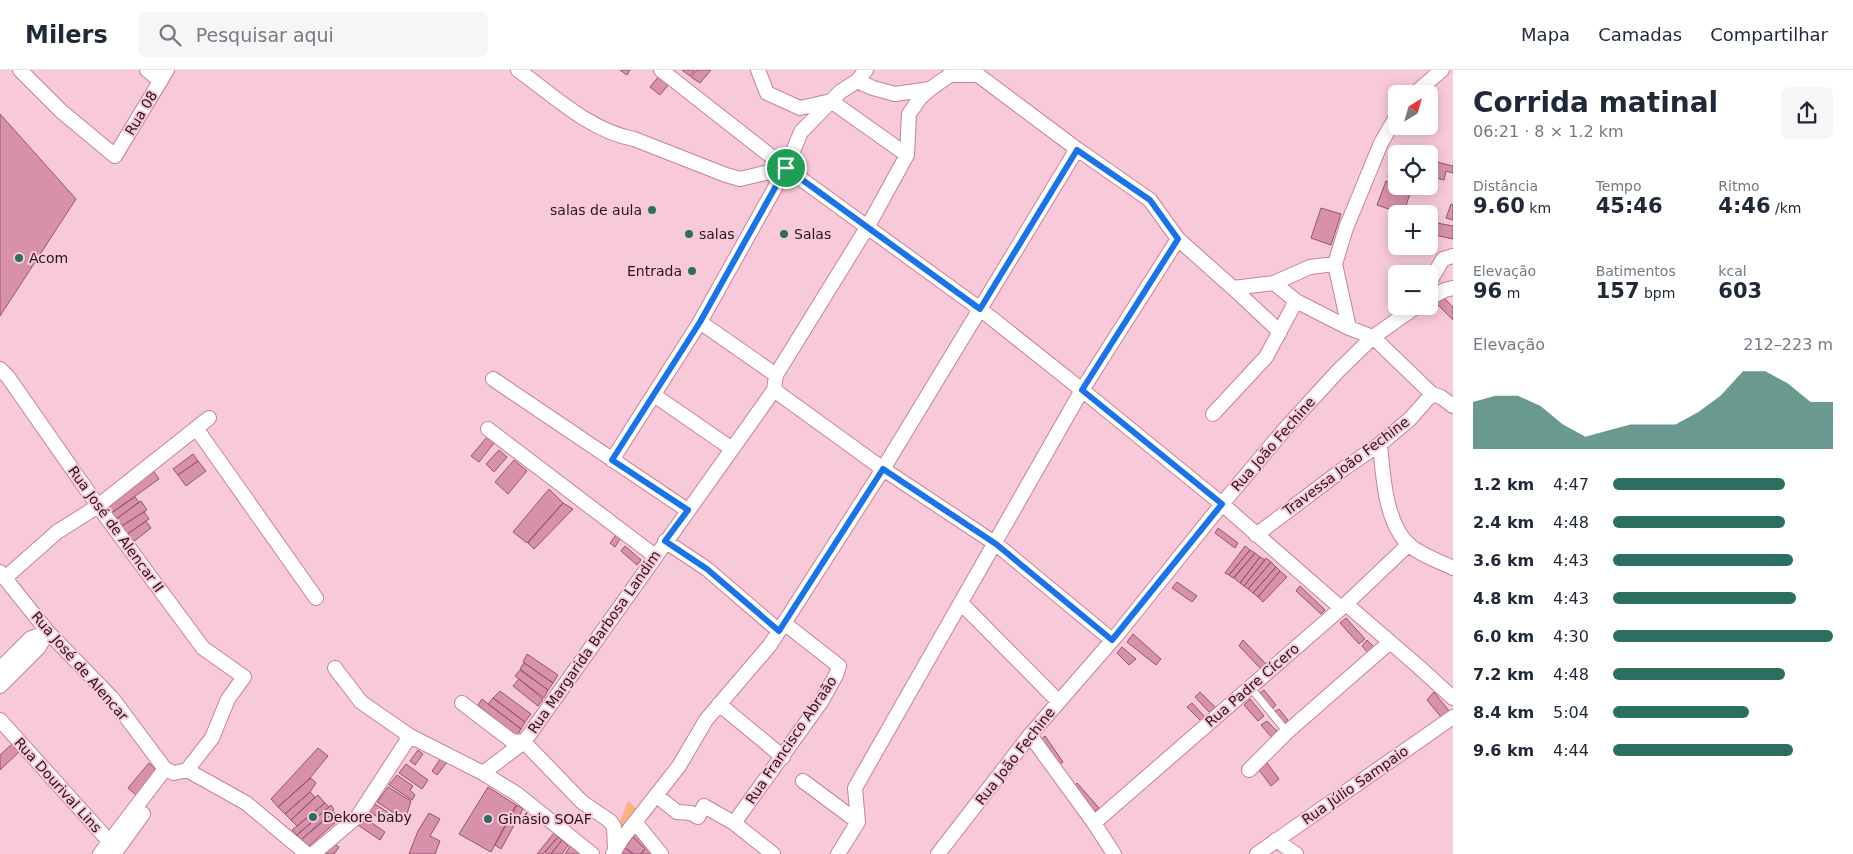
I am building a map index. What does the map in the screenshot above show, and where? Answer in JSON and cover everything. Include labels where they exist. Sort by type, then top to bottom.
[{"type":"street","name":"Rua 08","points":[[20,70],[61,111],[115,156],[163,76]]},
{"type":"street","points":[[147,70],[163,76]]},
{"type":"street","points":[[518,70],[590,122],[622,137],[634,139],[740,179],[786,168]]},
{"type":"street","points":[[661,70],[786,168],[980,309],[1222,504],[1256,535],[1343,606],[1390,642],[1453,698]]},
{"type":"street","points":[[758,70],[767,93],[800,108],[831,101],[907,155]]},
{"type":"street","points":[[612,460],[700,322],[786,168],[801,132],[831,101],[857,81],[866,70]]},
{"type":"street","points":[[1424,85],[1442,70]]},
{"type":"street","points":[[857,81],[895,94],[930,89],[950,75],[978,75],[1077,150],[1150,200],[1178,239],[1280,332]]},
{"type":"street","name":"Rua Margarida Barbosa Landim","points":[[483,773],[524,742],[774,390],[776,375],[868,226],[907,155],[910,114],[920,98],[930,89]]},
{"type":"street","points":[[1349,328],[1335,264],[1346,228],[1388,132]]},
{"type":"street","points":[[614,852],[621,840],[680,766],[706,720],[770,645],[782,627],[883,469],[1077,150]]},
{"type":"street","points":[[838,854],[858,822],[855,788],[996,544],[1082,390],[1178,239]]},
{"type":"street","points":[[1438,269],[1444,259],[1453,256]]},
{"type":"street","points":[[1233,288],[1274,283],[1310,266],[1335,264]]},
{"type":"street","points":[[1274,283],[1296,301],[1349,328],[1373,337],[1432,394],[1453,406]]},
{"type":"street","points":[[1438,294],[1453,288]]},
{"type":"street","points":[[1213,414],[1266,357],[1296,301]]},
{"type":"street","name":"Rua João Fechine","points":[[938,854],[1030,735],[1112,640],[1285,429],[1338,371],[1373,337],[1404,315]]},
{"type":"street","points":[[700,322],[776,375]]},
{"type":"street","name":"Rua José de Alencar II","points":[[0,369],[8,377],[98,506],[203,648],[244,677],[228,699],[212,738],[175,771]]},
{"type":"street","points":[[493,380],[688,510]]},
{"type":"street","points":[[774,390],[883,469],[996,544],[1112,640]]},
{"type":"street","name":"Travessa João Fechine","points":[[1256,535],[1342,470],[1380,444],[1410,418],[1432,394]]},
{"type":"street","points":[[654,395],[732,449]]},
{"type":"street","points":[[3,575],[57,532],[98,506],[209,418]]},
{"type":"street","points":[[196,428],[316,598]]},
{"type":"street","points":[[488,429],[655,556]]},
{"type":"street","points":[[1380,444],[1388,505],[1398,530],[1408,544],[1453,568]]},
{"type":"street","points":[[665,541],[707,569],[782,627]]},
{"type":"street","name":"Rua Padre Cícero","points":[[1094,823],[1343,606],[1408,544]]},
{"type":"street","name":"Rua José de Alencar","points":[[3,575],[48,632],[112,698],[175,771],[246,803],[307,854]]},
{"type":"street","points":[[961,603],[1058,701]]},
{"type":"street","name":"Rua Francisco Abraão","points":[[734,823],[821,702],[839,666],[830,658],[782,627]]},
{"type":"street","points":[[0,669],[31,638],[48,632]]},
{"type":"street","points":[[0,686],[39,647],[48,632]]},
{"type":"street","points":[[1248,770],[1287,732],[1390,642]]},
{"type":"street","points":[[335,668],[361,702],[410,736],[483,773],[517,794],[592,854]]},
{"type":"street","points":[[462,703],[512,741],[524,742],[582,802],[610,821],[614,827],[614,852]]},
{"type":"street","points":[[719,704],[782,757]]},
{"type":"street","name":"Rua Júlio Sampaio","points":[[1257,854],[1453,717]]},
{"type":"street","name":"Rua Dourival Lins","points":[[0,720],[114,849]]},
{"type":"street","points":[[1030,735],[1094,823],[1114,854]]},
{"type":"street","points":[[313,854],[358,816],[410,736]]},
{"type":"street","points":[[100,854],[114,849],[175,771]]},
{"type":"street","points":[[803,782],[858,822]]},
{"type":"street","points":[[657,796],[677,812],[692,813],[698,817],[704,806],[734,823],[773,854]]},
{"type":"street","points":[[635,822],[661,854]]},
{"type":"street","points":[[1276,840],[1296,854]]},
{"type":"lane","points":[[1250,687],[1287,732]]},
{"type":"shaded area","points":[[628,801],[639,811],[621,833],[616,831]]},
{"type":"building","points":[[620,70],[630,70],[627,75]]},
{"type":"building","points":[[682,70],[695,70],[690,76]]},
{"type":"building","points":[[697,70],[711,70],[700,83],[691,77]]},
{"type":"building","points":[[659,76],[669,84],[660,95],[650,87]]},
{"type":"building","name":"Acom","points":[[0,114],[76,199],[0,316]]},
{"type":"building","points":[[1438,162],[1453,166],[1453,173],[1446,171],[1444,180],[1438,178]]},
{"type":"building","points":[[1386,181],[1388,182],[1388,195],[1410,195],[1406,205],[1388,205],[1388,209],[1377,205]]},
{"type":"building","points":[[1451,204],[1453,205],[1453,220],[1446,218]]},
{"type":"building","points":[[1321,208],[1341,214],[1331,245],[1311,238]]},
{"type":"building","points":[[1438,223],[1453,226],[1453,239],[1438,236]]},
{"type":"building","points":[[1442,296],[1453,307],[1453,320],[1438,305],[1438,301]]},
{"type":"building","points":[[487,437],[494,443],[479,462],[471,456]]},
{"type":"building","points":[[499,450],[507,457],[494,472],[486,464]]},
{"type":"building","points":[[193,454],[198,461],[178,475],[173,469]]},
{"type":"building","points":[[514,460],[527,471],[508,494],[495,482]]},
{"type":"building","points":[[198,461],[206,471],[186,486],[178,475]]},
{"type":"building","points":[[152,469],[159,479],[110,514],[104,505]]},
{"type":"building","points":[[549,489],[563,503],[527,543],[513,532]]},
{"type":"building","points":[[135,497],[139,502],[115,520],[110,514]]},
{"type":"building","points":[[141,501],[147,510],[120,527],[115,520]]},
{"type":"building","points":[[563,503],[573,509],[534,549],[528,543]]},
{"type":"building","points":[[144,512],[149,519],[126,535],[120,527]]},
{"type":"building","points":[[146,521],[151,528],[132,543],[126,535]]},
{"type":"building","points":[[1218,528],[1238,543],[1235,548],[1215,533]]},
{"type":"building","points":[[616,535],[620,539],[615,547],[610,543]]},
{"type":"building","points":[[625,546],[641,560],[637,565],[621,551]]},
{"type":"building","points":[[1245,546],[1250,550],[1229,575],[1225,573]]},
{"type":"building","points":[[1250,550],[1255,553],[1233,578],[1229,575]]},
{"type":"building","points":[[1255,553],[1260,557],[1240,583],[1234,578]]},
{"type":"building","points":[[1260,557],[1265,560],[1244,586],[1240,583]]},
{"type":"building","points":[[1266,558],[1271,562],[1248,589],[1244,586]]},
{"type":"building","points":[[1271,562],[1276,567],[1253,593],[1248,589]]},
{"type":"building","points":[[1276,567],[1280,571],[1258,597],[1253,593]]},
{"type":"building","points":[[1280,571],[1287,577],[1263,602],[1258,597]]},
{"type":"building","points":[[1177,582],[1197,596],[1192,602],[1172,588]]},
{"type":"building","points":[[1300,586],[1325,610],[1321,614],[1296,591]]},
{"type":"building","points":[[1346,618],[1365,639],[1359,644],[1340,623]]},
{"type":"building","points":[[1133,634],[1161,659],[1156,665],[1127,642]]},
{"type":"building","points":[[1243,640],[1266,664],[1261,669],[1239,646]]},
{"type":"building","points":[[1367,640],[1377,650],[1370,655],[1362,646]]},
{"type":"building","points":[[1122,647],[1136,659],[1129,665],[1117,653]]},
{"type":"building","points":[[527,654],[558,675],[553,683],[523,662]]},
{"type":"building","points":[[524,663],[553,683],[548,690],[520,669]]},
{"type":"building","points":[[520,670],[548,690],[544,698],[515,676]]},
{"type":"building","points":[[519,679],[543,699],[538,706],[513,686]]},
{"type":"building","points":[[1264,690],[1276,705],[1272,709],[1259,694]]},
{"type":"building","points":[[500,691],[531,714],[525,722],[493,698]]},
{"type":"building","points":[[1200,692],[1216,708],[1210,713],[1195,697]]},
{"type":"building","points":[[1434,692],[1449,711],[1441,717],[1427,700]]},
{"type":"building","points":[[493,698],[525,722],[521,729],[488,704]]},
{"type":"building","points":[[482,699],[521,729],[516,737],[478,705]]},
{"type":"building","points":[[1250,699],[1264,716],[1258,721],[1244,705]]},
{"type":"building","points":[[1192,703],[1205,717],[1201,721],[1187,707]]},
{"type":"building","points":[[1279,709],[1291,724],[1287,728],[1274,712]]},
{"type":"building","points":[[1267,721],[1279,733],[1273,739],[1261,725]]},
{"type":"building","points":[[1045,736],[1063,762],[1056,766],[1038,742]]},
{"type":"building","points":[[12,744],[19,752],[0,770],[0,755]]},
{"type":"building","points":[[318,748],[328,756],[309,779],[278,807],[271,799]]},
{"type":"building","points":[[418,750],[423,754],[415,765],[410,761]]},
{"type":"building","points":[[441,758],[447,762],[437,775],[432,771]]},
{"type":"building","points":[[149,763],[158,771],[137,796],[128,788]]},
{"type":"building","points":[[1267,763],[1279,779],[1271,786],[1259,770]]},
{"type":"building","points":[[406,764],[428,780],[422,789],[399,773]]},
{"type":"building","points":[[397,775],[413,786],[410,790],[415,795],[412,800],[389,785]]},
{"type":"building","points":[[311,778],[316,783],[310,792],[285,814],[278,807]]},
{"type":"building","points":[[1077,783],[1099,808],[1092,814],[1072,788]]},
{"type":"building","points":[[388,787],[411,801],[405,820],[377,802]]},
{"type":"building","name":"Ginásio SOAF","points":[[488,787],[516,805],[491,852],[459,834]]},
{"type":"building","points":[[310,792],[315,797],[291,820],[285,814]]},
{"type":"building","points":[[318,795],[325,803],[297,826],[291,820]]},
{"type":"building","name":"Dekore baby","points":[[325,803],[329,807],[297,835],[292,830]]},
{"type":"building","points":[[375,804],[389,813],[383,821],[369,811]]},
{"type":"building","points":[[331,805],[334,810],[301,840],[297,835]]},
{"type":"building","points":[[517,805],[523,809],[501,849],[495,845]]},
{"type":"building","points":[[334,812],[338,820],[308,847],[301,840]]},
{"type":"building","points":[[429,813],[440,819],[430,836],[440,841],[435,854],[409,854],[418,831]]},
{"type":"building","points":[[363,817],[385,832],[380,840],[358,825]]},
{"type":"building","points":[[638,831],[658,854],[641,854],[645,849],[633,837]]},
{"type":"building","points":[[554,833],[558,837],[543,854],[537,854]]},
{"type":"building","points":[[558,837],[562,840],[551,854],[547,854],[545,852]]},
{"type":"building","points":[[633,837],[645,849],[641,854],[634,854],[625,848]]},
{"type":"building","points":[[562,840],[568,845],[562,854],[551,854]]},
{"type":"building","points":[[334,844],[339,847],[334,854],[325,854]]},
{"type":"building","points":[[570,846],[582,854],[565,854]]},
{"type":"building","points":[[625,848],[633,854],[622,854]]},
{"type":"place","name":"salas de aula","points":[[652,210]]},
{"type":"place","name":"salas","points":[[689,234]]},
{"type":"place","name":"Salas","points":[[784,234]]},
{"type":"place","name":"Acom","points":[[19,258]]},
{"type":"place","name":"Entrada","points":[[692,271]]},
{"type":"place","name":"Dekore baby","points":[[313,817]]},
{"type":"place","name":"Ginásio SOAF","points":[[488,819]]},
{"type":"route","points":[[1077,150],[1150,200],[1178,239],[1082,390],[1222,504],[1112,640],[996,544],[883,469],[779,631],[707,569],[665,541],[688,510],[612,460],[700,322],[786,168],[980,309],[1077,150]]}]
